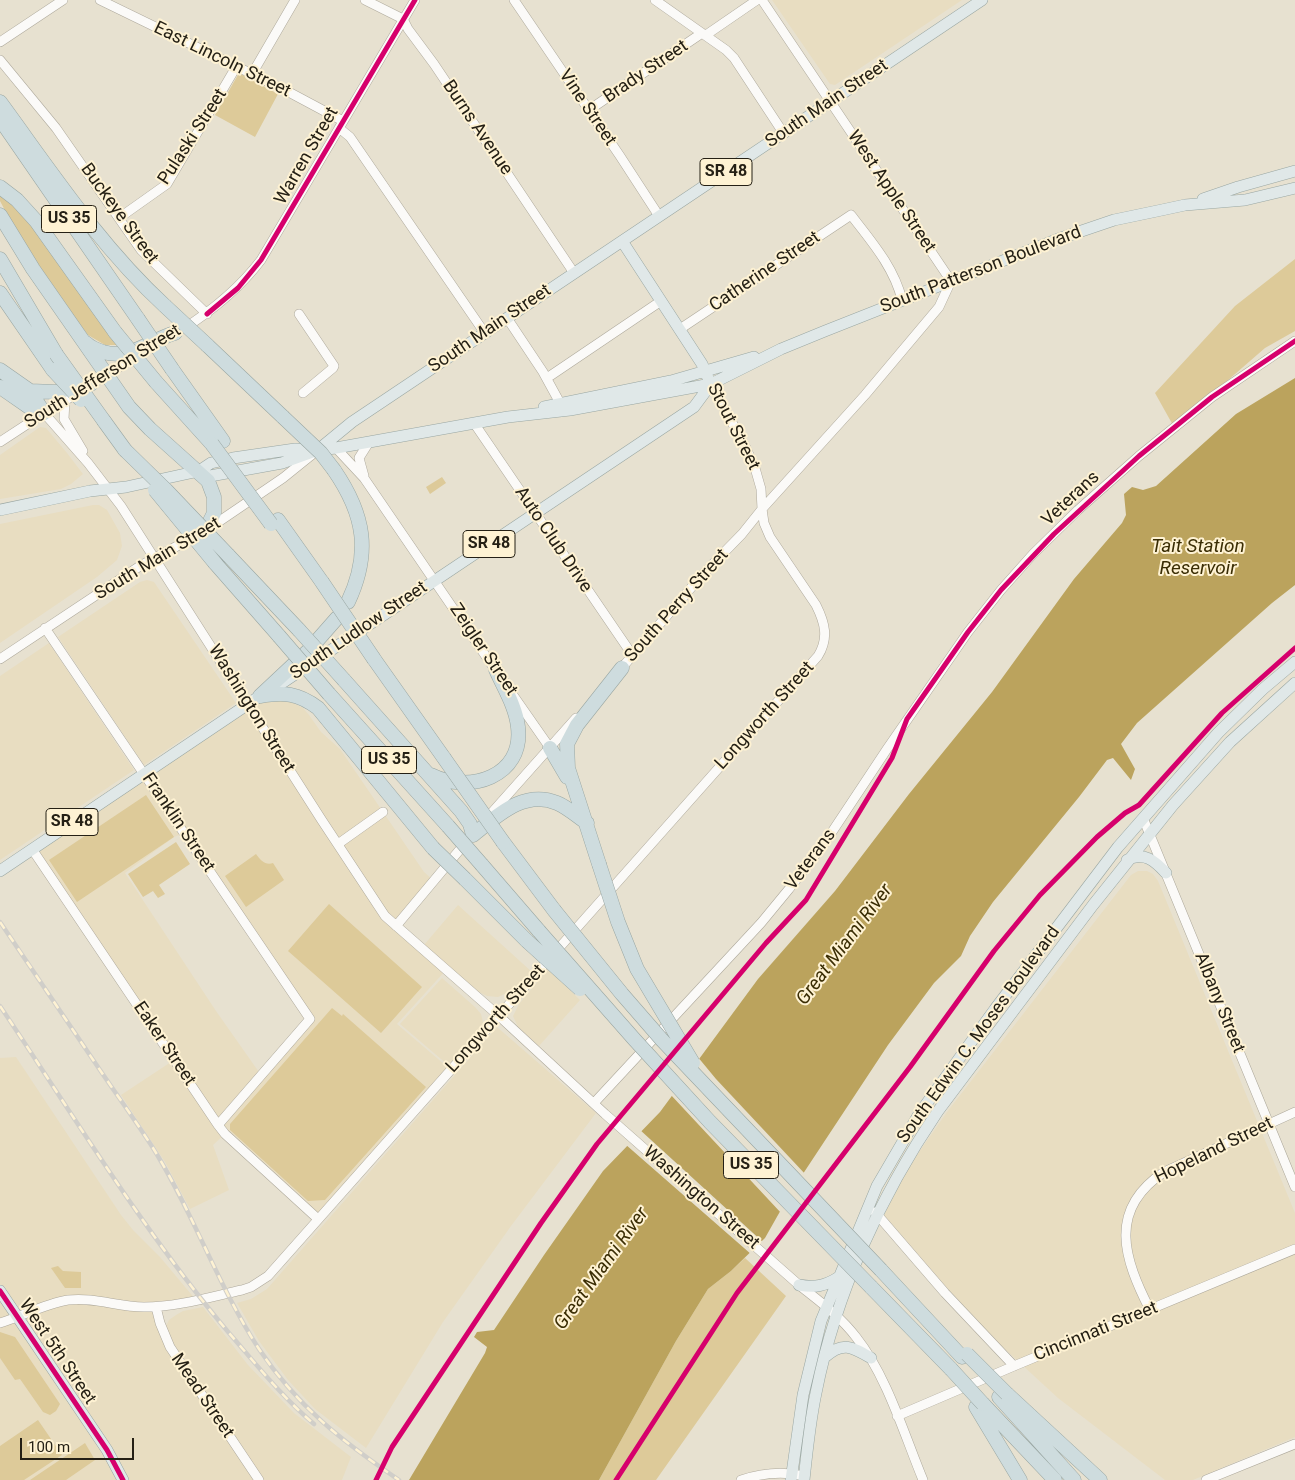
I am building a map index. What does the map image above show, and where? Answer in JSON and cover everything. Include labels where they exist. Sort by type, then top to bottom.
[{"type":"highway","points":[[0,102],[85,218],[129,271],[321,453],[334,470],[356,509],[362,537],[359,574],[348,602]]},
{"type":"highway","name":"US 35","points":[[0,119],[172,369],[218,442],[274,522],[320,580],[503,842],[554,910],[651,1027],[936,1329],[1003,1395],[1074,1480]]},
{"type":"highway","points":[[0,187],[22,204],[36,221],[115,332],[156,382],[218,442]]},
{"type":"highway","points":[[0,215],[28,261],[129,407],[142,422],[208,481],[214,497],[214,513],[205,531]]},
{"type":"highway","name":"US 35","points":[[0,259],[56,354],[104,422],[162,499],[215,563],[634,1039],[710,1122],[938,1355],[979,1406]]},
{"type":"highway","points":[[0,293],[53,370],[66,386],[104,422]]},
{"type":"highway","points":[[81,338],[93,348],[108,353],[120,354],[139,350],[164,336],[175,333]]},
{"type":"highway","points":[[0,370],[30,391],[44,413]]},
{"type":"highway","points":[[30,391],[54,392],[91,384]]},
{"type":"highway","points":[[0,387],[28,407],[44,413]]},
{"type":"highway","points":[[125,450],[166,490],[299,630],[464,815],[473,834],[510,807],[526,801],[546,800],[557,803],[586,823]]},
{"type":"highway","points":[[260,696],[308,651],[337,618]]},
{"type":"highway","points":[[622,668],[577,724],[567,744],[568,768],[618,922],[641,979],[709,1089]]},
{"type":"highway","points":[[428,773],[450,782],[474,783],[495,774],[510,761],[517,743],[518,727],[512,704],[496,670]]},
{"type":"highway","points":[[260,696],[278,694],[298,696],[318,708],[433,848],[527,941],[634,1039]]},
{"type":"highway","points":[[550,748],[579,802]]},
{"type":"highway","points":[[1003,1395],[1107,1480]]},
{"type":"highway","points":[[979,1406],[1020,1480]]},
{"type":"highway","points":[[979,1406],[1055,1480]]},
{"type":"highway","points":[[1065,1447],[1100,1480]]},
{"type":"main road","name":"South Main Street","points":[[318,450],[348,425],[484,332],[784,134],[982,0]]},
{"type":"main road","name":"South Patterson Boulevard","points":[[0,510],[90,491],[126,487],[198,471],[211,463],[233,458],[295,449],[318,450],[336,448],[508,417],[570,410],[711,384],[781,349],[1036,247],[1114,220],[1185,205],[1238,187],[1295,171]]},
{"type":"main road","name":"South Patterson Boulevard","points":[[1185,205],[1245,200],[1295,188]]},
{"type":"main road","name":"Stout Street","points":[[622,241],[680,329],[706,372],[711,384]]},
{"type":"main road","name":"South Patterson Boulevard","points":[[508,417],[560,403],[671,381],[781,349]]},
{"type":"main road","name":"South Ludlow Street","points":[[0,871],[247,704],[285,681],[694,407],[711,384]]},
{"type":"main road","name":"South Edwin C. Moses Boulevard","points":[[792,1477],[804,1395],[821,1321],[868,1207],[898,1147],[953,1066],[1118,847],[1218,733],[1263,689],[1295,662]]},
{"type":"main road","name":"South Edwin C. Moses Boulevard","points":[[804,1478],[815,1393],[837,1316],[867,1238],[913,1148],[965,1075],[1127,860],[1225,748],[1261,712],[1295,683]]},
{"type":"main road","points":[[1127,860],[1134,857],[1146,857],[1156,862],[1166,873]]},
{"type":"main road","points":[[1014,984],[1026,994]]},
{"type":"main road","points":[[953,1066],[965,1075]]},
{"type":"main road","points":[[920,1112],[932,1120]]},
{"type":"main road","points":[[799,1285],[822,1286],[838,1277]]},
{"type":"main road","name":"West 5th Street","points":[[0,1291],[107,1450],[123,1480]]},
{"type":"main road","points":[[824,1357],[834,1349],[845,1346],[856,1349],[871,1358]]},
{"type":"street","points":[[0,42],[63,0]]},
{"type":"street","name":"East Lincoln Street","points":[[100,0],[252,74],[341,125],[484,332]]},
{"type":"street","points":[[252,74],[295,0]]},
{"type":"street","name":"Burns Avenue","points":[[365,0],[403,20],[574,273]]},
{"type":"street","name":"Vine Street","points":[[514,0],[659,216]]},
{"type":"street","points":[[655,0],[726,50],[734,58],[784,134]]},
{"type":"street","name":"Brady Street","points":[[589,110],[757,0]]},
{"type":"street","name":"West Apple Street","points":[[762,0],[951,281]]},
{"type":"street","name":"Warren Street","points":[[207,314],[238,288],[261,260],[403,20],[412,1]]},
{"type":"street","name":"Buckeye Street","points":[[0,60],[56,128],[136,243],[151,261],[207,314]]},
{"type":"street","name":"Pulaski Street","points":[[119,218],[167,184],[236,67]]},
{"type":"street","name":"Catherine Street","points":[[680,329],[851,215],[882,256],[898,284],[902,300]]},
{"type":"street","name":"South Perry Street","points":[[396,926],[509,791],[622,668],[703,574],[742,534],[762,509],[865,395],[939,307],[951,281]]},
{"type":"street","points":[[547,378],[661,301]]},
{"type":"street","name":"South Jefferson Street","points":[[0,442],[65,400],[207,314]]},
{"type":"street","points":[[299,314],[334,366],[334,368],[303,393]]},
{"type":"street","points":[[507,318],[547,378],[560,403]]},
{"type":"street","name":"Veterans","points":[[594,1103],[761,924],[789,890],[826,841],[968,632],[1001,590],[1033,554],[1078,510],[1139,456],[1212,397],[1295,341]]},
{"type":"street","name":"Stout Street","points":[[711,384],[755,468],[761,489],[762,509],[770,537],[816,605],[823,621]]},
{"type":"street","points":[[65,400],[64,419],[80,445],[88,463]]},
{"type":"street","points":[[44,413],[88,463]]},
{"type":"street","name":"Auto Club Drive","points":[[474,423],[632,656]]},
{"type":"street","name":"Zeigler Street","points":[[364,478],[359,458],[369,442]]},
{"type":"street","name":"Zeigler Street","points":[[336,448],[364,478],[550,748]]},
{"type":"street","name":"South Main Street","points":[[0,659],[154,558],[205,531],[289,474],[318,450]]},
{"type":"street","name":"Washington Street","points":[[88,463],[121,506],[385,916],[499,1016],[605,1114],[799,1285],[837,1316],[855,1335],[882,1378],[923,1480]]},
{"type":"street","name":"Longworth Street","points":[[18,1317],[41,1306],[68,1300],[96,1300],[135,1306],[156,1306],[201,1299],[251,1287],[268,1276],[818,656],[826,634],[823,621]]},
{"type":"street","name":"Franklin Street","points":[[45,628],[310,1019],[218,1125]]},
{"type":"street","points":[[338,844],[383,812]]},
{"type":"street","name":"Albany Street","points":[[1143,818],[1295,1188]]},
{"type":"street","name":"Eaker Street","points":[[32,849],[218,1125],[225,1134],[318,1219]]},
{"type":"street","name":"Hopeland Street","points":[[1150,1310],[1132,1271],[1126,1241],[1126,1227],[1129,1217],[1148,1182],[1164,1172],[1295,1112]]},
{"type":"street","points":[[868,1207],[878,1215],[947,1295],[1014,1366]]},
{"type":"street","name":"Cincinnati Street","points":[[897,1416],[1295,1250]]},
{"type":"street","name":"Mead Street","points":[[156,1306],[160,1324],[170,1347],[259,1480]]},
{"type":"street","points":[[0,1323],[18,1317]]},
{"type":"street","points":[[1206,1480],[1295,1444]]},
{"type":"street","points":[[741,1480],[764,1474],[804,1478]]},
{"type":"shaded area","points":[[772,0],[962,0],[835,85],[830,84]]},
{"type":"shaded area","points":[[239,73],[278,94],[255,137],[215,115]]},
{"type":"shaded area","points":[[0,196],[10,202],[31,225],[117,345],[105,345],[88,335],[75,319],[33,258],[0,201]]},
{"type":"shaded area","points":[[1295,259],[1295,331],[1265,348],[1174,427],[1155,393],[1235,306]]},
{"type":"shaded area","points":[[40,427],[46,428],[83,474],[71,484],[61,489],[0,499],[0,455]]},
{"type":"shaded area","points":[[442,477],[446,483],[430,494],[426,487]]},
{"type":"shaded area","points":[[99,505],[107,510],[120,533],[122,546],[117,560],[97,577],[0,643],[0,524]]},
{"type":"shaded area","points":[[147,580],[154,582],[236,703],[144,765],[58,637],[140,582]]},
{"type":"shaded area","points":[[49,643],[134,770],[0,860],[0,676]]},
{"type":"shaded area","points":[[260,696],[289,701],[303,708],[321,732],[340,749],[424,872],[434,881],[397,926],[446,970],[397,1024],[451,1070],[318,1219],[225,1134],[213,1145],[229,1190],[190,1209],[165,1162],[121,1095],[174,1060],[177,1055],[32,849]],"holes":[[[184,833],[309,1019],[261,1075],[216,1011],[125,873],[174,837]]]},
{"type":"shaded area","points":[[146,795],[174,837],[77,902],[49,860]]},
{"type":"shaded area","points":[[176,842],[190,864],[159,885],[165,894],[158,898],[153,891],[143,897],[128,874]]},
{"type":"shaded area","points":[[256,854],[266,863],[273,863],[284,880],[246,907],[225,876]]},
{"type":"shaded area","points":[[1138,871],[1147,871],[1153,874],[1158,881],[1295,1213],[1295,1437],[1193,1480],[1165,1480],[1058,1398],[995,1340],[884,1215],[903,1175],[947,1112],[1131,875]]},
{"type":"shaded area","points":[[329,904],[422,987],[381,1033],[288,951]]},
{"type":"shaded area","points":[[458,905],[532,972],[517,988],[498,997],[487,996],[475,990],[424,945]]},
{"type":"shaded area","points":[[548,969],[580,1000],[539,1046],[518,1027],[513,1016],[519,1004]]},
{"type":"shaded area","points":[[442,978],[475,1007],[481,1014],[483,1022],[481,1030],[448,1065],[400,1024]]},
{"type":"shaded area","points":[[332,1008],[342,1016],[343,1014],[426,1087],[325,1200],[308,1201],[230,1130],[230,1124]]},
{"type":"shaded area","points":[[497,1027],[596,1113],[511,1226],[443,1322],[366,1448],[315,1409],[288,1380],[259,1341],[237,1303],[251,1299],[267,1289]]},
{"type":"shaded area","points":[[16,1057],[121,1215],[196,1300],[156,1307],[160,1323],[259,1480],[0,1480],[0,1058]]},
{"type":"shaded area","points":[[745,1258],[786,1296],[656,1480],[599,1480],[676,1341],[708,1289]]},
{"type":"shaded area","points":[[58,1266],[63,1271],[81,1272],[81,1288],[65,1288],[51,1268]]},
{"type":"shaded area","points":[[203,1307],[248,1365],[294,1413],[351,1457],[342,1480],[263,1480],[182,1362],[167,1334],[166,1326],[169,1320],[183,1311]]},
{"type":"shaded area","points":[[0,1332],[15,1337],[60,1404],[56,1411],[50,1415],[43,1412],[20,1379],[15,1380],[0,1358]]},
{"type":"shaded area","points":[[38,1420],[62,1455],[24,1480],[0,1480],[0,1446]]},
{"type":"shaded area","points":[[85,1443],[95,1460],[66,1480],[30,1480]]},
{"type":"water","name":"Tait Station Reservoir","points":[[1295,378],[1295,585],[1272,603],[1137,723],[1121,744],[1135,769],[1131,780],[1113,758],[1107,760],[993,902],[970,936],[961,956],[934,983],[888,1045],[791,1192],[765,1238],[731,1271],[708,1289],[676,1341],[599,1480],[409,1480],[485,1353],[487,1347],[474,1337],[477,1332],[494,1330],[603,1171],[660,1112],[758,979],[835,891],[909,794],[992,692],[1074,579],[1122,523],[1126,515],[1124,494],[1132,487],[1143,490],[1156,486],[1236,414]]},
{"type":"pier","points":[[697,1056],[716,1079],[806,1175],[782,1214],[670,1094]]},
{"type":"pier","points":[[639,1129],[764,1243],[752,1255],[625,1144]]},
{"type":"railway","points":[[0,922],[153,1148],[181,1198],[244,1325],[259,1349],[289,1388],[322,1422],[359,1452],[399,1480]]},
{"type":"railway","points":[[0,1006],[138,1214],[167,1254],[259,1368],[280,1392],[314,1424]]},
{"type":"cycle path","points":[[207,314],[238,288],[261,260],[415,0]]},
{"type":"cycle path","points":[[376,1480],[392,1447],[541,1223],[597,1144],[766,943],[806,900],[892,758],[907,719],[968,632],[1001,590],[1054,534],[1139,456],[1212,397],[1295,341]]},
{"type":"cycle path","points":[[616,1480],[737,1293],[910,1067],[994,951],[1040,895],[1097,837],[1125,813],[1139,805],[1222,713],[1295,648]]},
{"type":"cycle path","points":[[0,1291],[107,1450],[123,1480]]},
{"type":"water label","name":"Great Miami River","points":[[845,945]]},
{"type":"water label","name":"Great Miami River","points":[[602,1269]]}]
